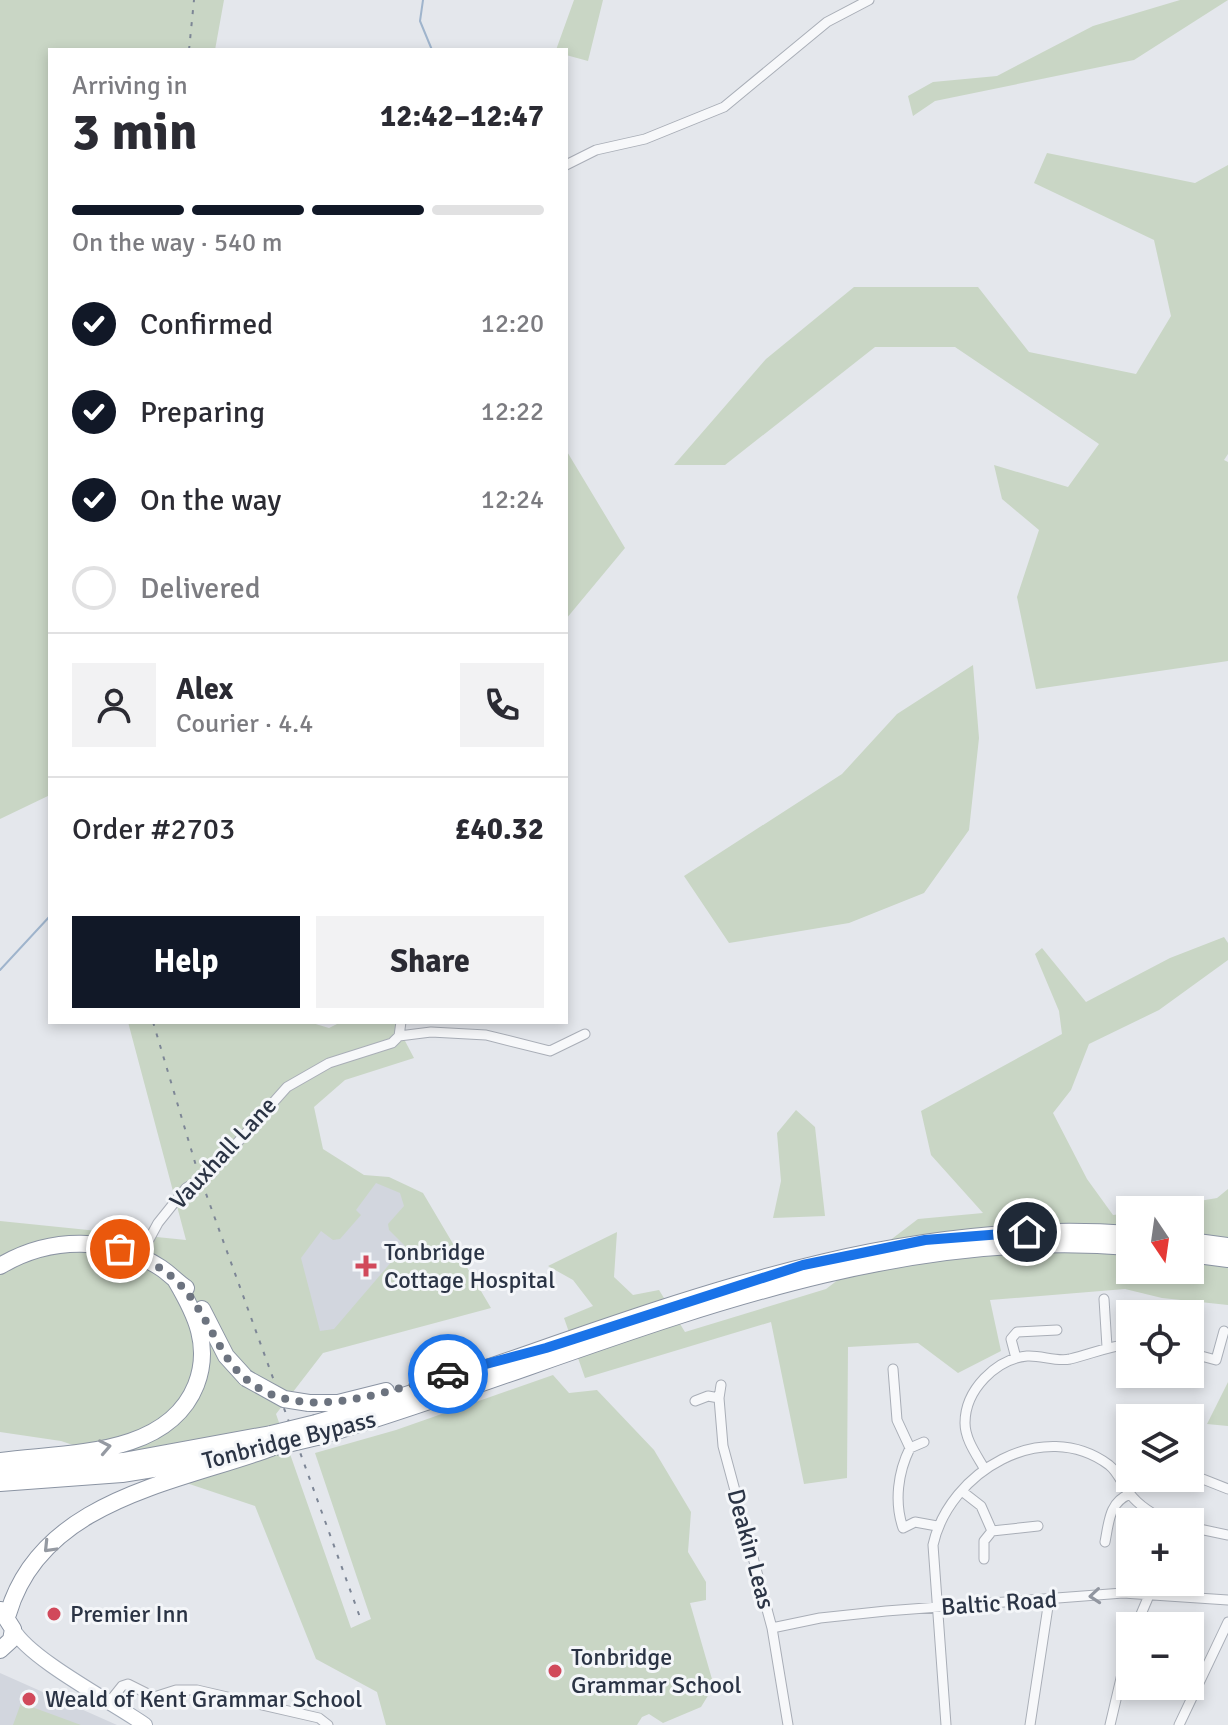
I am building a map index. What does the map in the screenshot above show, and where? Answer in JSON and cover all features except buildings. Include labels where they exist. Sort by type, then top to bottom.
[{"type":"highway","name":"Tonbridge Bypass","points":[[316,1430],[770,1273],[866,1250],[1004,1233],[1116,1234]]},
{"type":"highway","points":[[1204,1243],[1228,1246]]},
{"type":"highway","points":[[0,1266],[23,1254],[58,1244],[94,1244],[140,1256],[176,1281],[195,1299],[226,1356],[246,1378],[284,1399],[309,1403],[356,1399],[546,1348]]},
{"type":"highway","name":"Tonbridge Bypass","points":[[0,1483],[122,1474],[272,1443],[741,1296],[843,1268],[960,1249],[1061,1245],[1116,1247]]},
{"type":"highway","points":[[1204,1256],[1228,1259]]},
{"type":"highway","points":[[0,1461],[125,1442],[157,1430],[185,1406],[198,1381],[203,1354],[200,1328],[176,1281]]},
{"type":"highway","points":[[2,1649],[11,1640],[7,1617],[14,1596],[41,1553],[81,1519],[146,1489],[272,1443]]},
{"type":"highway","name":"Tonbridge Bypass","points":[[0,1470],[123,1461],[272,1443]]},
{"type":"main road","points":[[7,1617],[21,1642],[40,1657],[145,1725]]},
{"type":"main road","points":[[2,1649],[40,1657]]},
{"type":"street","points":[[568,164],[596,150],[645,139],[724,107],[827,22],[869,0]]},
{"type":"street","points":[[401,1024],[399,1036],[431,1032],[486,1035],[550,1051],[585,1034]]},
{"type":"street","name":"Vauxhall Lane","points":[[140,1256],[158,1223],[186,1188],[212,1171],[287,1087],[329,1063],[386,1047],[399,1036]]},
{"type":"street","points":[[1104,1299],[1107,1347]]},
{"type":"street","points":[[1016,1358],[1011,1339],[1017,1332],[1057,1330]]},
{"type":"street","points":[[1204,1359],[1215,1364],[1224,1331]]},
{"type":"street","points":[[984,1468],[968,1441],[964,1421],[973,1392],[988,1374],[1016,1358],[1029,1356],[1067,1360],[1116,1346]]},
{"type":"street","points":[[893,1369],[897,1420],[910,1448]]},
{"type":"street","name":"Deakin Leas","points":[[721,1385],[719,1398],[723,1446],[772,1628],[788,1725]]},
{"type":"street","points":[[695,1401],[708,1396],[719,1398]]},
{"type":"street","points":[[924,1442],[910,1448],[901,1466],[899,1531],[915,1522],[937,1526]]},
{"type":"street","points":[[946,1725],[932,1570],[937,1526],[984,1468],[1022,1451],[1066,1448],[1087,1453],[1110,1466],[1130,1494],[1146,1508]]},
{"type":"street","points":[[959,1477],[965,1489],[981,1506],[992,1531]]},
{"type":"street","points":[[1204,1480],[1228,1489]]},
{"type":"street","points":[[1105,1542],[1112,1509],[1121,1497],[1130,1494]]},
{"type":"street","points":[[984,1559],[984,1541],[992,1531],[1038,1526]]},
{"type":"street","points":[[1204,1530],[1228,1535]]},
{"type":"street","name":"Baltic Road","points":[[772,1628],[820,1618],[1116,1595]]},
{"type":"street","name":"Baltic Road","points":[[1183,1596],[1228,1600]]},
{"type":"street","points":[[1030,1725],[1049,1600]]},
{"type":"street","points":[[1179,1725],[1228,1622]]},
{"type":"street","points":[[110,1701],[122,1686],[128,1684],[154,1697],[176,1690],[197,1690],[319,1718],[328,1725]]},
{"type":"street","points":[[1110,1725],[1116,1700]]},
{"type":"shaded area","name":"Tonbridge Cottage Hospital","points":[[354,1174],[411,1193],[462,1299],[312,1346],[277,1233]]},
{"type":"shaded area","name":"Weald of Kent Grammar School","points":[[0,1673],[117,1725],[0,1725]]},
{"type":"green space","points":[[0,0],[224,0],[215,48],[48,48],[48,796],[0,819]]},
{"type":"green space","points":[[574,0],[603,0],[588,61],[568,56],[568,48],[557,48]]},
{"type":"green space","points":[[1180,0],[1228,0],[1134,60],[935,101],[913,116],[908,96],[933,82],[997,76],[1093,26]]},
{"type":"green space","points":[[1047,153],[1195,183],[1228,165],[1228,454],[1224,460],[1228,462],[1228,661],[1036,689],[1017,597],[1039,530],[1002,499],[994,465],[1068,487],[1099,444],[955,347],[875,347],[725,465],[674,465],[766,359],[854,287],[978,287],[1029,352],[1136,374],[1171,316],[1154,240],[1034,183]]},
{"type":"green space","points":[[568,453],[625,548],[568,617]]},
{"type":"green space","points":[[973,665],[979,738],[969,830],[924,893],[849,923],[729,943],[684,876],[842,774],[897,714]]},
{"type":"green space","points":[[1224,937],[1228,943],[1228,960],[1159,1010],[1089,1044],[1071,1090],[1053,1113],[1087,1179],[1113,1215],[1116,1215],[1116,1284],[1204,1284],[1204,1200],[1217,1198],[1228,1189],[1228,1305],[1204,1302],[1204,1300],[1162,1298],[1125,1289],[990,1300],[1001,1351],[958,1373],[918,1343],[848,1347],[847,1478],[804,1484],[771,1322],[585,1378],[564,1318],[593,1306],[573,1280],[548,1266],[617,1232],[614,1277],[633,1295],[659,1290],[685,1332],[826,1289],[918,1219],[983,1213],[931,1155],[921,1111],[1062,1034],[1059,1011],[1035,954],[1042,948],[1086,1002],[1170,958]]},
{"type":"green space","points":[[129,1024],[316,1024],[329,1028],[337,1024],[396,1024],[414,1058],[345,1080],[314,1107],[323,1149],[364,1175],[389,1177],[423,1193],[491,1308],[323,1353],[276,1414],[351,1628],[371,1619],[315,1453],[396,1430],[553,1375],[569,1393],[597,1390],[654,1450],[691,1512],[688,1552],[706,1582],[706,1600],[690,1603],[714,1686],[701,1707],[663,1723],[649,1714],[642,1717],[637,1725],[386,1725],[377,1692],[316,1659],[255,1506],[61,1441],[0,1432],[0,1221],[186,1240]],"holes":[[[376,1183],[400,1193],[404,1206],[388,1224],[389,1230],[405,1246],[334,1329],[320,1331],[301,1258],[321,1231],[333,1240],[340,1239],[361,1215],[356,1210]]]},
{"type":"green space","points":[[796,1110],[815,1127],[825,1216],[773,1218],[781,1181],[777,1133]]},
{"type":"green space","points":[[1228,1382],[1228,1426],[1207,1424]]},
{"type":"green space","points":[[21,1703],[81,1725],[13,1725]]},
{"type":"waterway","points":[[423,0],[420,21],[431,48]]},
{"type":"waterway","points":[[0,970],[48,918]]},
{"type":"railway","points":[[189,48],[194,0]]},
{"type":"railway","points":[[154,1024],[197,1169],[361,1620]]},
{"type":"way so far","points":[[120,1249],[160,1267],[188,1289],[232,1364],[256,1385],[284,1399],[338,1403],[448,1374]]},
{"type":"place","name":"Tonbridge Cottage Hospital","points":[[366,1266]]},
{"type":"place","name":"Premier Inn","points":[[54,1614]]},
{"type":"place","name":"Tonbridge Grammar School","points":[[555,1671]]},
{"type":"place","name":"Weald of Kent Grammar School","points":[[29,1699]]},
{"type":"route","points":[[448,1374],[546,1348],[770,1273],[866,1250],[925,1240],[1027,1232]]}]
